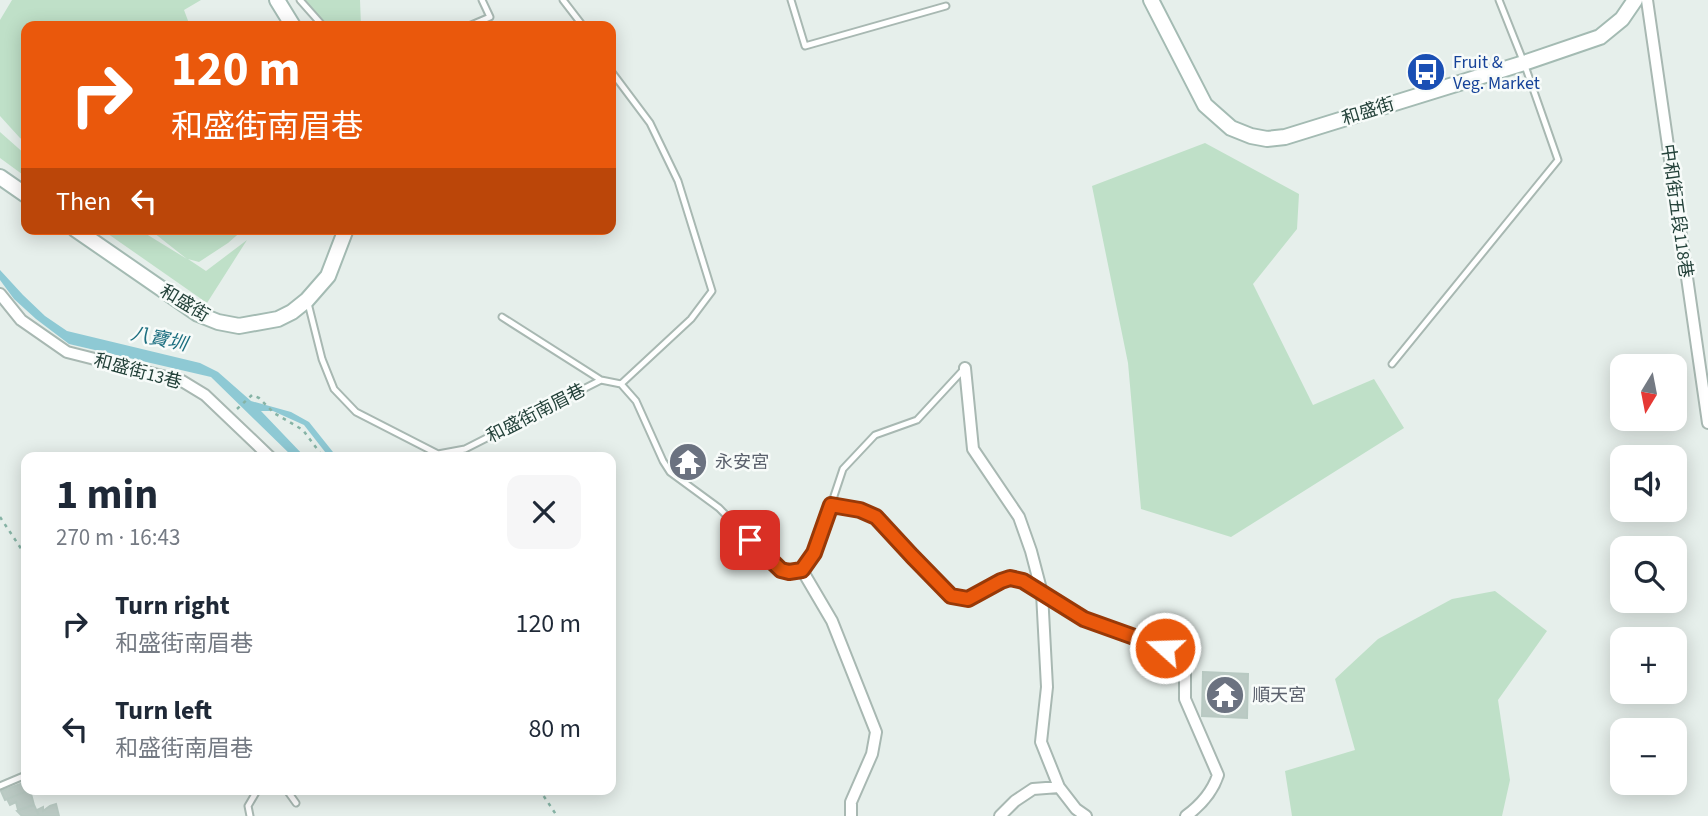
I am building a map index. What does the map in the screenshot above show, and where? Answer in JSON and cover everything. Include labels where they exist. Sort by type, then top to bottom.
[{"type":"main road","points":[[276,0],[290,21]]},
{"type":"main road","name":"和盛街","points":[[1152,0],[1205,105],[1231,128],[1267,139],[1284,137],[1600,37],[1622,19],[1635,0]]},
{"type":"main road","points":[[0,177],[21,192]]},
{"type":"main road","name":"和盛街","points":[[84,235],[198,314],[239,326],[278,319],[307,300],[328,276],[344,235]]},
{"type":"street","name":"中和街五段118巷","points":[[1647,0],[1708,423]]},
{"type":"street","name":"和盛街13巷","points":[[0,294],[22,320],[67,352],[182,381],[194,388],[231,418],[265,452]]},
{"type":"street","points":[[965,368],[973,449],[1019,517],[1042,593],[1046,687],[1041,742],[1059,787],[1076,809],[1086,816]]},
{"type":"street","points":[[802,570],[832,621],[876,732],[872,754],[851,802],[851,816]]},
{"type":"street","points":[[1185,670],[1185,699],[1218,775],[1213,789],[1199,807],[1186,816]]},
{"type":"street","points":[[1000,816],[1015,801],[1033,789],[1059,787]]},
{"type":"lane","points":[[299,0],[318,21]]},
{"type":"lane","points":[[481,21],[490,17],[482,0]]},
{"type":"lane","points":[[563,0],[579,21]]},
{"type":"lane","points":[[790,0],[805,46],[946,6]]},
{"type":"lane","points":[[1392,364],[1558,160],[1499,0]]},
{"type":"lane","points":[[616,78],[650,123],[678,181],[712,291],[691,319],[621,384],[636,401],[670,472],[719,508],[781,570],[802,570],[814,553],[843,469],[875,435],[917,420],[965,368]]},
{"type":"lane","name":"和盛街南眉巷","points":[[307,300],[322,359],[334,389],[356,412],[434,452]]},
{"type":"lane","name":"和盛街南眉巷","points":[[502,317],[601,380],[621,384]]},
{"type":"lane","name":"和盛街南眉巷","points":[[448,452],[464,449],[601,380]]},
{"type":"lane","points":[[831,505],[860,510],[876,517],[951,596],[968,599],[1010,578],[1023,581],[1084,619],[1171,651],[1178,655],[1185,670]]},
{"type":"lane","points":[[0,786],[21,777]]},
{"type":"lane","points":[[250,816],[248,806],[254,795]]},
{"type":"lane","points":[[290,795],[296,803]]},
{"type":"path","points":[[237,409],[252,395],[259,398],[274,413],[303,430],[319,452]]},
{"type":"path","points":[[0,517],[21,548]]},
{"type":"path","points":[[543,795],[558,816]]},
{"type":"green space","points":[[12,0],[201,0],[184,10],[188,21],[21,21],[21,139],[0,116],[0,20]]},
{"type":"green space","points":[[304,0],[360,0],[361,21],[321,21]]},
{"type":"green space","points":[[0,132],[21,151],[21,173],[0,158]]},
{"type":"green space","points":[[1205,143],[1299,194],[1297,229],[1253,284],[1313,405],[1374,379],[1404,428],[1231,537],[1141,509],[1128,363],[1092,186]]},
{"type":"green space","points":[[110,235],[148,235],[187,259],[157,235],[237,235],[199,262],[188,259],[206,271],[247,240],[207,303]]},
{"type":"green space","points":[[1495,591],[1547,631],[1498,700],[1510,780],[1502,816],[1292,816],[1285,771],[1355,750],[1335,679],[1378,639],[1452,599]]},
{"type":"water","name":"八寶圳","points":[[0,270],[45,316],[67,331],[200,363],[218,372],[251,401],[291,412],[309,422],[333,452],[325,452],[304,425],[273,411],[261,411],[300,452],[288,452],[211,377],[69,344],[14,299],[0,280]]},
{"type":"building","name":"永安宮","points":[[697,451],[698,473],[679,474],[678,452]]},
{"type":"building","name":"順天宮","points":[[1203,672],[1248,674],[1247,718],[1202,716]]},
{"type":"building","points":[[21,784],[21,794],[5,800],[1,791]]},
{"type":"building","points":[[21,794],[31,795],[34,805],[18,810],[16,802],[10,805],[7,799]]},
{"type":"building","points":[[56,804],[59,816],[39,816],[37,810],[43,807],[43,811]]},
{"type":"building","points":[[34,805],[39,816],[22,816],[17,811]]},
{"type":"place","name":"Fruit & Veg. Market","points":[[1426,72]]},
{"type":"place","name":"永安宮","points":[[688,462]]},
{"type":"place","name":"順天宮","points":[[1225,695]]},
{"type":"route","points":[[750,540],[781,570],[802,570],[814,553],[831,505],[860,510],[876,517],[951,596],[968,599],[1010,578],[1023,581],[1084,619],[1165,648]]}]
